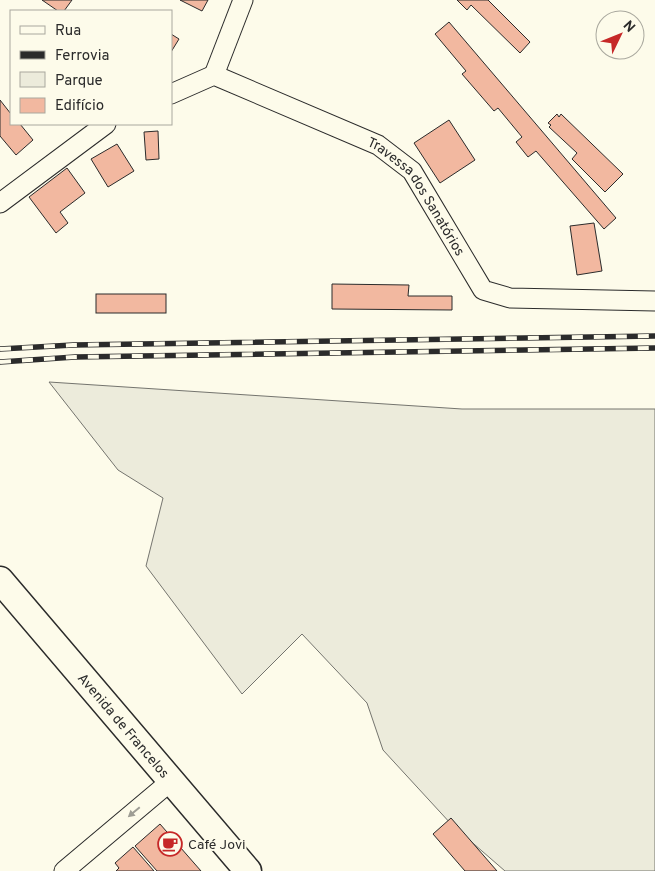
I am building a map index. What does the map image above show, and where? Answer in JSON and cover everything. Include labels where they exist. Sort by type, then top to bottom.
[{"type":"main road","name":"Avenida de Francelos","points":[[0,580],[248,871]]},
{"type":"street","points":[[172,94],[214,75],[243,0]]},
{"type":"street","name":"Travessa dos Sanatórios","points":[[214,75],[378,145],[412,171],[483,290],[510,298],[655,301]]},
{"type":"street","points":[[0,203],[105,125]]},
{"type":"street","points":[[64,871],[172,781]]},
{"type":"green space","points":[[49,382],[462,409],[655,409],[655,871],[505,871],[452,825],[383,750],[367,703],[302,634],[242,694],[146,566],[163,498],[118,470]]},
{"type":"building","points":[[42,0],[72,0],[65,10],[57,10]]},
{"type":"building","points":[[180,0],[208,0],[202,11]]},
{"type":"building","points":[[457,0],[488,0],[530,42],[520,53],[471,5],[467,10]]},
{"type":"building","points":[[449,22],[616,218],[604,229],[536,151],[528,157],[516,142],[522,137],[498,108],[494,111],[462,74],[466,71],[435,34]]},
{"type":"building","points":[[172,35],[179,39],[172,50]]},
{"type":"building","points":[[0,100],[10,113],[10,125],[21,125],[33,140],[16,155],[0,136]]},
{"type":"building","points":[[557,114],[559,117],[561,114],[623,174],[605,192],[572,159],[577,153],[549,127],[551,125],[548,123]]},
{"type":"building","points":[[449,120],[475,160],[440,183],[414,143]]},
{"type":"building","points":[[158,131],[159,159],[146,160],[144,132]]},
{"type":"building","points":[[117,144],[134,171],[108,187],[91,159]]},
{"type":"building","points":[[67,168],[85,193],[60,212],[68,223],[56,233],[29,197]]},
{"type":"building","points":[[594,223],[602,271],[577,275],[570,226]]},
{"type":"building","points":[[332,284],[409,285],[408,296],[452,296],[452,310],[332,309]]},
{"type":"building","points":[[96,294],[166,294],[166,313],[96,313]]},
{"type":"building","points":[[451,818],[497,871],[465,871],[433,834]]},
{"type":"building","points":[[160,824],[201,871],[157,871],[135,846]]},
{"type":"building","points":[[133,847],[154,871],[116,871],[119,868],[115,863]]},
{"type":"railway","points":[[0,349],[73,345],[655,336]]},
{"type":"railway","points":[[0,362],[75,357],[655,348]]},
{"type":"place","name":"Café Jovi","points":[[170,844]]}]
